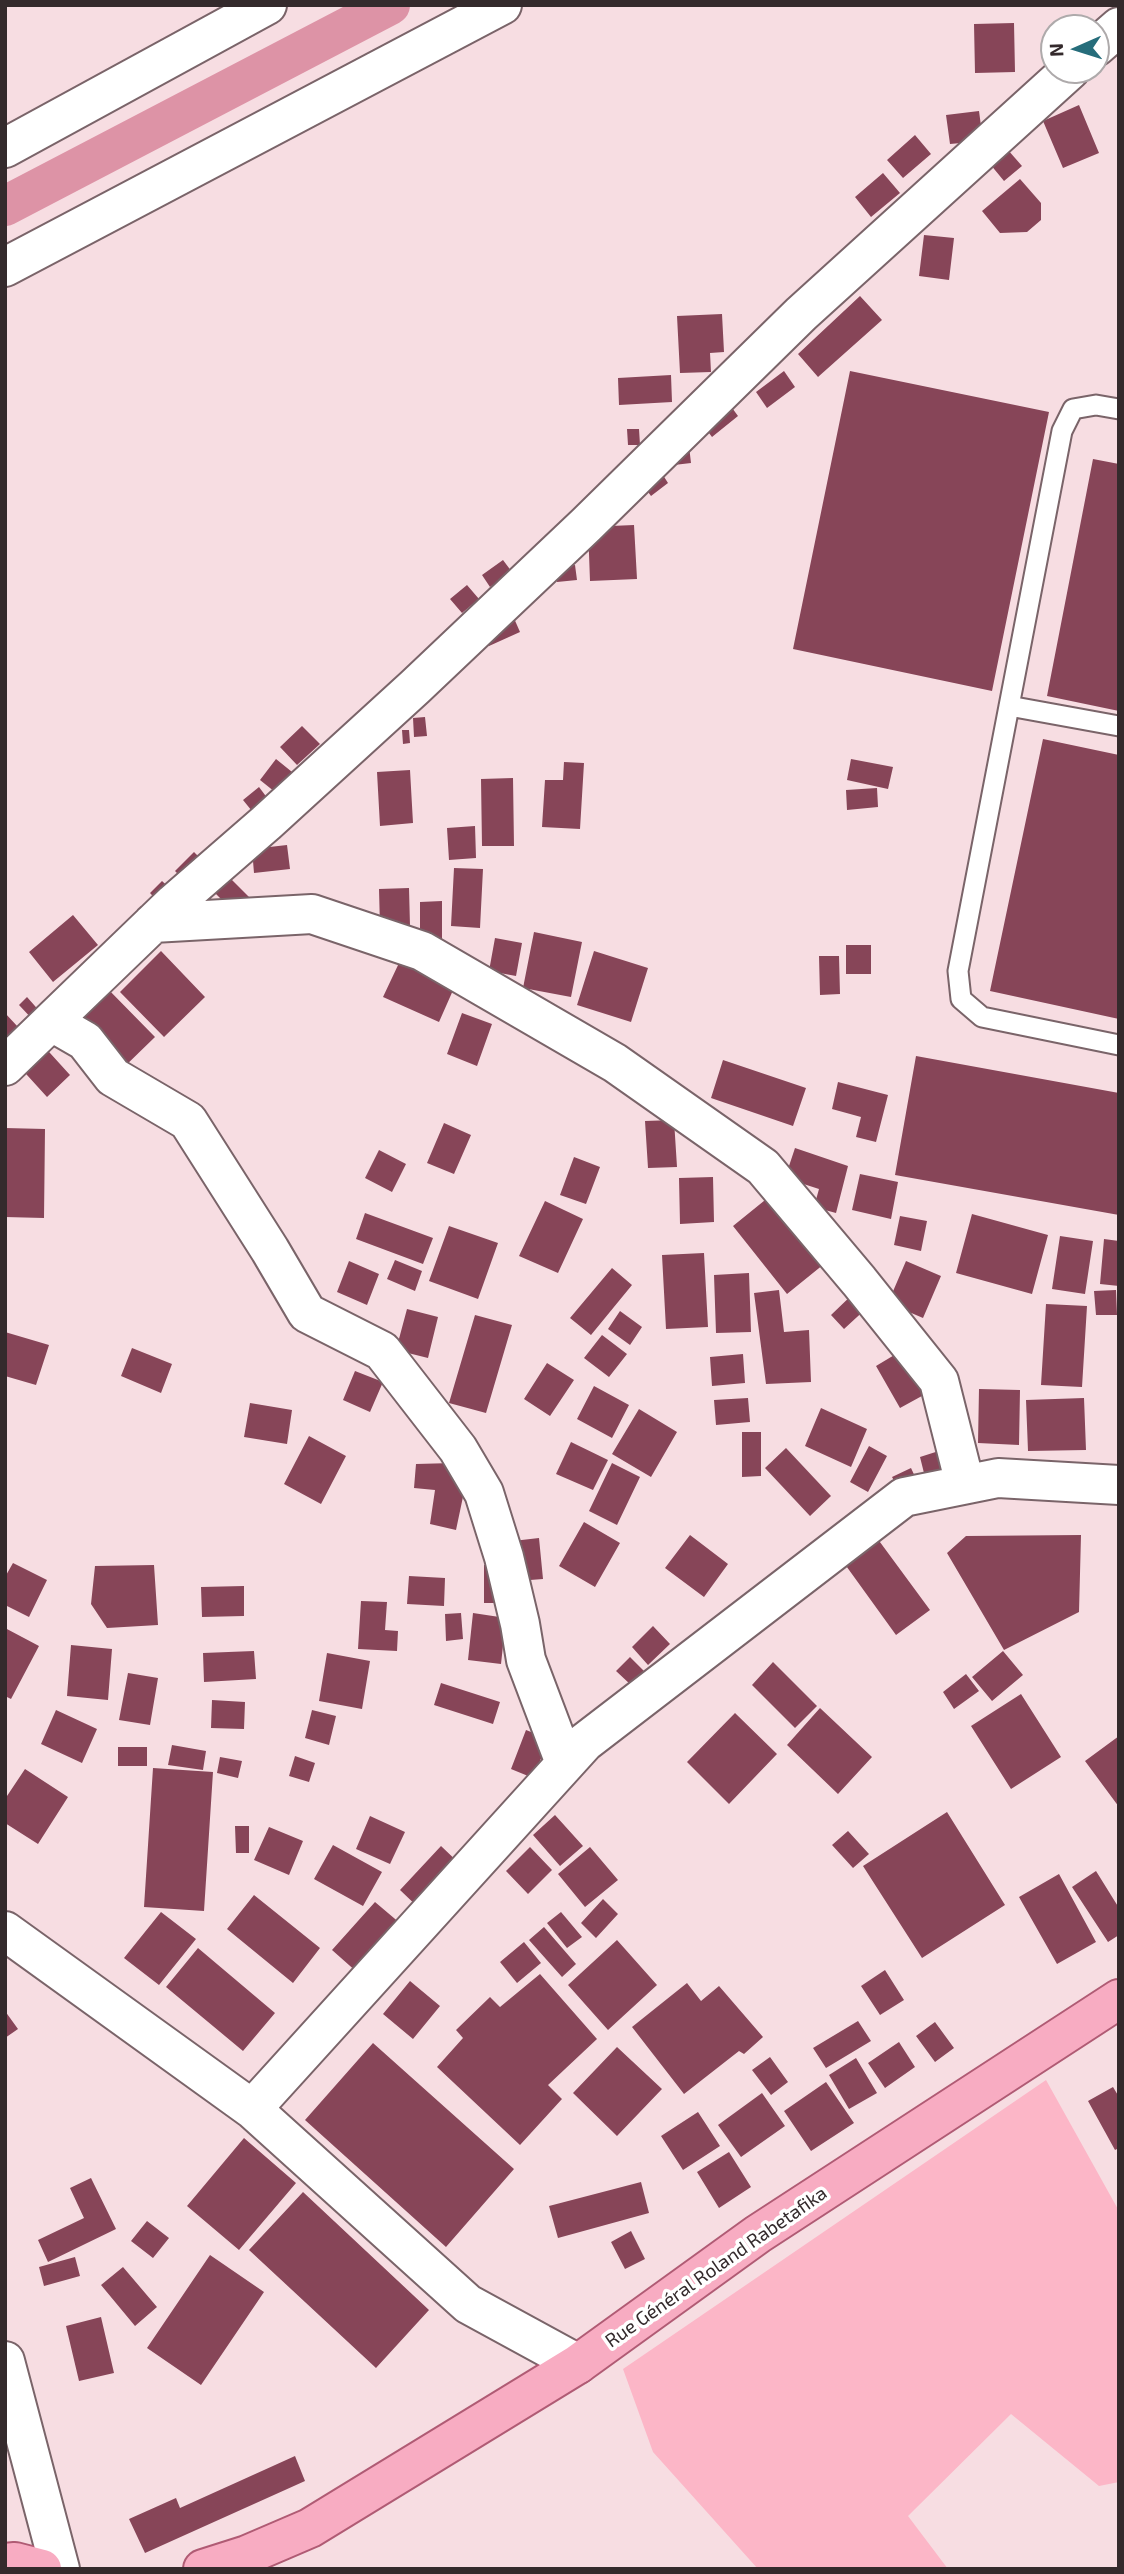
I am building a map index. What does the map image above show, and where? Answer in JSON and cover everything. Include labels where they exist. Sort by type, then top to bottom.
[{"type":"main road","name":"Rue Général Roland Rabetafika","points":[[310,2528],[578,2364],[758,2234],[1119,1999]]},
{"type":"main road","points":[[203,2569],[247,2555],[310,2528]]},
{"type":"main road","points":[[264,2569],[310,2528]]},
{"type":"main road","points":[[5,2563],[15,2562],[43,2569]]},
{"type":"street","points":[[5,148],[267,5]]},
{"type":"street","points":[[5,267],[502,5]]},
{"type":"street","points":[[5,1066],[153,923],[415,687],[586,525],[801,314],[1055,84]]},
{"type":"street","points":[[153,923],[312,914],[422,951],[615,1063],[763,1167],[859,1281],[939,1381],[965,1484]]},
{"type":"street","points":[[52,1022],[85,1041],[113,1077],[188,1121],[307,1313],[382,1351],[458,1449],[484,1493],[510,1584],[526,1660],[565,1763]]},
{"type":"street","points":[[252,2109],[585,1742],[904,1497],[998,1478],[1119,1485]]},
{"type":"street","points":[[5,1931],[252,2109],[468,2304],[578,2364]]},
{"type":"street","points":[[5,2361],[60,2569]]},
{"type":"lane","points":[[1119,409],[1096,405],[1073,409],[1062,431],[958,971],[961,999],[982,1017],[1119,1045]]},
{"type":"lane","points":[[1009,706],[1119,726]]},
{"type":"shaded area","points":[[1046,2080],[1119,2211],[1119,2482],[1099,2486],[1011,2414],[908,2516],[948,2569],[758,2569],[653,2452],[623,2369]]},
{"type":"building","points":[[1014,23],[1015,72],[975,73],[974,24]]},
{"type":"building","points":[[1079,105],[1099,153],[1063,168],[1043,121]]},
{"type":"building","points":[[979,111],[983,141],[950,144],[946,115]]},
{"type":"building","points":[[915,135],[931,154],[903,178],[887,160]]},
{"type":"building","points":[[1008,150],[1022,166],[1004,181],[990,164]]},
{"type":"building","points":[[883,173],[900,193],[871,217],[855,197]]},
{"type":"building","points":[[1020,179],[1041,203],[1041,220],[1027,232],[1000,233],[982,211]]},
{"type":"building","points":[[924,235],[954,238],[949,280],[919,276]]},
{"type":"building","points":[[860,296],[882,320],[818,377],[798,354]]},
{"type":"building","points":[[722,314],[724,352],[710,353],[711,372],[680,373],[677,316]]},
{"type":"building","points":[[784,371],[795,387],[767,408],[756,392]]},
{"type":"building","points":[[850,371],[1049,412],[992,691],[793,649]]},
{"type":"building","points":[[671,375],[672,402],[619,405],[618,378]]},
{"type":"building","points":[[727,401],[738,416],[712,437],[700,421]]},
{"type":"building","points":[[627,429],[639,429],[640,445],[628,445]]},
{"type":"building","points":[[689,446],[691,463],[674,465]]},
{"type":"building","points":[[1093,459],[1119,464],[1119,711],[1047,696]]},
{"type":"building","points":[[661,472],[668,483],[651,496],[643,485]]},
{"type":"building","points":[[634,525],[637,579],[590,581],[588,527]]},
{"type":"building","points":[[503,560],[512,572],[490,587],[482,575]]},
{"type":"building","points":[[575,565],[577,580],[557,582],[556,567]]},
{"type":"building","points":[[467,585],[479,599],[462,613],[450,599]]},
{"type":"building","points":[[513,616],[520,632],[489,646],[482,631]]},
{"type":"building","points":[[425,717],[427,736],[414,737],[413,718]]},
{"type":"building","points":[[302,726],[320,744],[297,765],[280,747]]},
{"type":"building","points":[[402,730],[409,730],[410,743],[403,744]]},
{"type":"building","points":[[1043,739],[1119,755],[1119,1019],[990,991]]},
{"type":"building","points":[[276,759],[297,776],[280,796],[260,780]]},
{"type":"building","points":[[851,759],[893,767],[888,789],[847,780]]},
{"type":"building","points":[[564,762],[584,763],[580,829],[542,827],[545,780],[563,780]]},
{"type":"building","points":[[410,770],[413,823],[380,826],[377,772]]},
{"type":"building","points":[[513,778],[514,846],[482,846],[481,779]]},
{"type":"building","points":[[259,787],[271,803],[256,816],[243,800]]},
{"type":"building","points":[[877,788],[878,807],[847,810],[846,790]]},
{"type":"building","points":[[475,826],[476,858],[449,860],[447,828]]},
{"type":"building","points":[[287,845],[290,869],[254,873],[252,849]]},
{"type":"building","points":[[194,852],[205,863],[186,882],[175,871]]},
{"type":"building","points":[[454,868],[483,869],[480,928],[451,926]]},
{"type":"building","points":[[228,876],[250,898],[235,913],[213,891]]},
{"type":"building","points":[[162,881],[175,893],[162,906],[150,893]]},
{"type":"building","points":[[409,888],[410,926],[380,927],[379,889]]},
{"type":"building","points":[[442,901],[442,940],[420,941],[420,902]]},
{"type":"building","points":[[73,915],[98,945],[53,982],[29,952]]},
{"type":"building","points":[[534,932],[582,942],[571,997],[523,988]]},
{"type":"building","points":[[495,938],[522,943],[516,976],[489,971]]},
{"type":"building","points":[[846,945],[871,945],[871,974],[846,974]]},
{"type":"building","points":[[161,951],[205,997],[164,1037],[120,992]]},
{"type":"building","points":[[594,951],[648,968],[631,1022],[577,1005]]},
{"type":"building","points":[[819,956],[839,956],[840,994],[820,995]]},
{"type":"building","points":[[399,963],[454,988],[439,1022],[383,997]]},
{"type":"building","points":[[104,985],[155,1037],[120,1071],[69,1019]]},
{"type":"building","points":[[27,997],[42,1014],[34,1021],[19,1005]]},
{"type":"building","points":[[5,1013],[18,1027],[5,1039]]},
{"type":"building","points":[[462,1013],[492,1024],[477,1066],[447,1054]]},
{"type":"building","points":[[40,1042],[70,1075],[47,1097],[17,1064]]},
{"type":"building","points":[[916,1056],[1119,1093],[1119,1215],[895,1175]]},
{"type":"building","points":[[723,1060],[806,1088],[793,1126],[711,1098]]},
{"type":"building","points":[[838,1082],[888,1095],[876,1142],[856,1137],[861,1117],[832,1109]]},
{"type":"building","points":[[674,1120],[677,1167],[648,1168],[645,1121]]},
{"type":"building","points":[[444,1123],[471,1135],[454,1174],[427,1163]]},
{"type":"building","points":[[5,1128],[45,1129],[44,1218],[5,1217]]},
{"type":"building","points":[[795,1148],[848,1166],[836,1213],[814,1207],[819,1189],[785,1178]]},
{"type":"building","points":[[379,1150],[406,1164],[392,1192],[365,1178]]},
{"type":"building","points":[[574,1157],[600,1167],[586,1204],[560,1195]]},
{"type":"building","points":[[860,1174],[898,1182],[891,1219],[852,1210]]},
{"type":"building","points":[[713,1177],[714,1222],[680,1224],[679,1178]]},
{"type":"building","points":[[775,1192],[829,1260],[787,1294],[733,1226]]},
{"type":"building","points":[[545,1201],[583,1219],[558,1273],[519,1256]]},
{"type":"building","points":[[365,1213],[433,1238],[423,1264],[356,1239]]},
{"type":"building","points":[[972,1214],[1048,1235],[1032,1294],[956,1273]]},
{"type":"building","points":[[900,1216],[927,1221],[921,1251],[894,1245]]},
{"type":"building","points":[[449,1226],[498,1243],[478,1299],[429,1281]]},
{"type":"building","points":[[1060,1236],[1093,1241],[1085,1294],[1052,1289]]},
{"type":"building","points":[[1104,1239],[1119,1241],[1119,1286],[1100,1284]]},
{"type":"building","points":[[704,1253],[708,1327],[666,1329],[662,1255]]},
{"type":"building","points":[[395,1260],[422,1271],[415,1291],[387,1279]]},
{"type":"building","points":[[349,1261],[379,1274],[367,1305],[337,1292]]},
{"type":"building","points":[[906,1261],[941,1276],[923,1318],[888,1303]]},
{"type":"building","points":[[612,1268],[632,1285],[591,1335],[570,1318]]},
{"type":"building","points":[[749,1273],[751,1332],[716,1333],[714,1275]]},
{"type":"building","points":[[779,1290],[784,1332],[809,1330],[811,1382],[766,1384],[754,1293]]},
{"type":"building","points":[[1116,1290],[1117,1315],[1096,1315],[1094,1291]]},
{"type":"building","points":[[856,1291],[869,1306],[844,1329],[831,1315]]},
{"type":"building","points":[[1046,1304],[1087,1306],[1082,1387],[1041,1385]]},
{"type":"building","points":[[407,1309],[438,1317],[428,1358],[396,1350]]},
{"type":"building","points":[[620,1311],[642,1327],[630,1345],[608,1329]]},
{"type":"building","points":[[475,1315],[512,1325],[486,1413],[449,1403]]},
{"type":"building","points":[[5,1332],[49,1345],[36,1385],[5,1376]]},
{"type":"building","points":[[602,1335],[627,1354],[609,1377],[584,1358]]},
{"type":"building","points":[[132,1348],[172,1364],[161,1393],[121,1376]]},
{"type":"building","points":[[906,1348],[931,1391],[900,1408],[876,1366]]},
{"type":"building","points":[[743,1354],[745,1383],[712,1386],[710,1357]]},
{"type":"building","points":[[547,1363],[574,1380],[550,1416],[524,1399]]},
{"type":"building","points":[[355,1371],[383,1382],[370,1412],[343,1400]]},
{"type":"building","points":[[594,1386],[629,1405],[612,1438],[577,1419]]},
{"type":"building","points":[[979,1389],[1020,1390],[1019,1445],[978,1443]]},
{"type":"building","points":[[748,1398],[750,1422],[716,1425],[714,1400]]},
{"type":"building","points":[[1084,1398],[1086,1450],[1028,1451],[1026,1400]]},
{"type":"building","points":[[250,1403],[292,1410],[287,1444],[244,1437]]},
{"type":"building","points":[[821,1408],[867,1429],[851,1467],[805,1446]]},
{"type":"building","points":[[639,1409],[677,1432],[651,1477],[612,1454]]},
{"type":"building","points":[[742,1432],[761,1432],[761,1476],[742,1477]]},
{"type":"building","points":[[309,1436],[346,1456],[321,1504],[284,1484]]},
{"type":"building","points":[[571,1442],[608,1460],[593,1490],[556,1474]]},
{"type":"building","points":[[869,1446],[887,1456],[868,1492],[850,1482]]},
{"type":"building","points":[[786,1448],[831,1496],[810,1516],[765,1468]]},
{"type":"building","points":[[945,1449],[952,1473],[926,1481],[920,1457]]},
{"type":"building","points":[[453,1463],[464,1492],[456,1530],[430,1524],[435,1490],[414,1488],[416,1464]]},
{"type":"building","points":[[612,1463],[640,1477],[617,1525],[589,1511]]},
{"type":"building","points":[[911,1468],[918,1483],[900,1492],[892,1477]]},
{"type":"building","points":[[584,1522],[620,1543],[595,1587],[559,1566]]},
{"type":"building","points":[[690,1535],[728,1564],[704,1597],[665,1568]]},
{"type":"building","points":[[1081,1535],[1079,1612],[1004,1650],[947,1553],[966,1536]]},
{"type":"building","points":[[539,1538],[543,1579],[517,1581],[513,1541]]},
{"type":"building","points":[[877,1538],[930,1610],[896,1635],[844,1563]]},
{"type":"building","points":[[13,1563],[47,1580],[29,1617],[5,1605],[5,1577]]},
{"type":"building","points":[[154,1565],[158,1625],[107,1628],[91,1604],[95,1566]]},
{"type":"building","points":[[484,1565],[503,1565],[501,1603],[484,1603]]},
{"type":"building","points":[[409,1576],[445,1578],[444,1606],[407,1604]]},
{"type":"building","points":[[244,1586],[244,1616],[202,1617],[201,1587]]},
{"type":"building","points":[[361,1601],[387,1602],[385,1630],[398,1631],[397,1651],[358,1649]]},
{"type":"building","points":[[461,1613],[463,1639],[446,1641],[445,1614]]},
{"type":"building","points":[[473,1613],[506,1618],[501,1664],[468,1660]]},
{"type":"building","points":[[653,1626],[670,1644],[648,1665],[632,1647]]},
{"type":"building","points":[[5,1628],[39,1646],[11,1699],[5,1696]]},
{"type":"building","points":[[71,1645],[112,1649],[108,1700],[67,1696]]},
{"type":"building","points":[[254,1651],[256,1679],[204,1682],[203,1653]]},
{"type":"building","points":[[1003,1651],[1023,1675],[992,1701],[972,1677]]},
{"type":"building","points":[[327,1653],[370,1661],[362,1709],[319,1701]]},
{"type":"building","points":[[630,1657],[645,1672],[631,1685],[616,1671]]},
{"type":"building","points":[[773,1662],[817,1706],[795,1728],[752,1685]]},
{"type":"building","points":[[128,1673],[158,1678],[150,1725],[119,1720]]},
{"type":"building","points":[[966,1674],[979,1691],[954,1709],[943,1692]]},
{"type":"building","points":[[441,1683],[500,1702],[493,1724],[434,1705]]},
{"type":"building","points":[[1021,1694],[1061,1757],[1011,1789],[971,1726]]},
{"type":"building","points":[[212,1700],[245,1702],[244,1729],[211,1728]]},
{"type":"building","points":[[820,1708],[872,1757],[838,1794],[787,1745]]},
{"type":"building","points":[[56,1710],[97,1729],[82,1763],[41,1744]]},
{"type":"building","points":[[312,1710],[336,1716],[329,1745],[305,1738]]},
{"type":"building","points":[[735,1713],[777,1754],[729,1804],[687,1762]]},
{"type":"building","points":[[526,1730],[549,1739],[533,1778],[511,1769]]},
{"type":"building","points":[[1119,1736],[1119,1807],[1085,1761]]},
{"type":"building","points":[[172,1745],[206,1751],[203,1770],[168,1765]]},
{"type":"building","points":[[118,1747],[147,1747],[147,1766],[118,1766]]},
{"type":"building","points":[[295,1756],[315,1763],[309,1782],[289,1776]]},
{"type":"building","points":[[220,1757],[242,1761],[238,1778],[217,1773]]},
{"type":"building","points":[[153,1768],[213,1772],[204,1911],[144,1907]]},
{"type":"building","points":[[25,1769],[68,1797],[38,1844],[5,1823],[5,1799]]},
{"type":"building","points":[[947,1812],[1005,1905],[922,1958],[863,1866]]},
{"type":"building","points":[[555,1815],[583,1846],[560,1866],[533,1835]]},
{"type":"building","points":[[370,1816],[405,1832],[390,1864],[356,1849]]},
{"type":"building","points":[[235,1826],[249,1826],[249,1853],[236,1853]]},
{"type":"building","points":[[269,1827],[303,1841],[289,1875],[254,1860]]},
{"type":"building","points":[[848,1831],[869,1854],[853,1868],[832,1845]]},
{"type":"building","points":[[333,1845],[382,1872],[363,1906],[314,1879]]},
{"type":"building","points":[[441,1846],[463,1867],[422,1911],[400,1890]]},
{"type":"building","points":[[530,1847],[552,1870],[528,1894],[506,1871]]},
{"type":"building","points":[[590,1847],[618,1880],[585,1907],[558,1874]]},
{"type":"building","points":[[1096,1871],[1119,1908],[1119,1935],[1108,1942],[1072,1887]]},
{"type":"building","points":[[1059,1874],[1096,1942],[1057,1964],[1019,1897]]},
{"type":"building","points":[[254,1895],[320,1948],[293,1983],[227,1929]]},
{"type":"building","points":[[603,1899],[618,1914],[596,1938],[581,1923]]},
{"type":"building","points":[[375,1902],[401,1924],[358,1973],[332,1950]]},
{"type":"building","points":[[161,1912],[196,1939],[159,1985],[124,1958]]},
{"type":"building","points":[[561,1912],[582,1937],[567,1948],[547,1923]]},
{"type":"building","points":[[544,1927],[576,1964],[562,1977],[529,1940]]},
{"type":"building","points":[[617,1940],[657,1985],[608,2030],[568,1985]]},
{"type":"building","points":[[524,1942],[541,1963],[517,1983],[500,1962]]},
{"type":"building","points":[[198,1948],[275,2013],[243,2051],[166,1987]]},
{"type":"building","points":[[885,1970],[904,2000],[880,2015],[861,1986]]},
{"type":"building","points":[[540,1974],[597,2039],[548,2085],[562,2099],[520,2145],[437,2067],[463,2038],[456,2030],[490,1997],[500,2007]]},
{"type":"building","points":[[410,1981],[440,2006],[413,2039],[383,2014]]},
{"type":"building","points":[[687,1983],[701,2001],[719,1986],[763,2037],[744,2054],[739,2051],[684,2094],[632,2027]]},
{"type":"building","points":[[5,2011],[18,2029],[5,2038]]},
{"type":"building","points":[[858,2021],[871,2041],[826,2068],[813,2048]]},
{"type":"building","points":[[935,2022],[954,2048],[935,2062],[916,2036]]},
{"type":"building","points":[[899,2042],[915,2067],[885,2088],[868,2063]]},
{"type":"building","points":[[373,2043],[514,2169],[446,2247],[305,2120]]},
{"type":"building","points":[[617,2047],[662,2089],[617,2136],[573,2093]]},
{"type":"building","points":[[770,2057],[788,2082],[771,2095],[752,2070]]},
{"type":"building","points":[[856,2058],[877,2093],[849,2109],[829,2075]]},
{"type":"building","points":[[826,2082],[854,2123],[811,2151],[784,2111]]},
{"type":"building","points":[[1113,2087],[1119,2097],[1119,2148],[1115,2150],[1088,2101]]},
{"type":"building","points":[[762,2093],[785,2126],[741,2157],[718,2125]]},
{"type":"building","points":[[698,2112],[720,2146],[683,2170],[661,2136]]},
{"type":"building","points":[[244,2138],[296,2183],[239,2250],[187,2206]]},
{"type":"building","points":[[729,2152],[751,2187],[719,2208],[697,2172]]},
{"type":"building","points":[[91,2178],[116,2229],[48,2262],[38,2240],[84,2218],[70,2188]]},
{"type":"building","points":[[641,2182],[649,2213],[558,2238],[549,2206]]},
{"type":"building","points":[[303,2192],[429,2310],[376,2368],[249,2250]]},
{"type":"building","points":[[147,2221],[169,2238],[153,2258],[131,2241]]},
{"type":"building","points":[[631,2231],[645,2259],[625,2269],[611,2242]]},
{"type":"building","points":[[210,2255],[264,2292],[201,2385],[147,2348]]},
{"type":"building","points":[[75,2257],[80,2276],[44,2286],[39,2267]]},
{"type":"building","points":[[123,2267],[157,2307],[135,2326],[101,2285]]},
{"type":"building","points":[[101,2317],[114,2373],[79,2381],[66,2326]]},
{"type":"building","points":[[295,2456],[305,2481],[145,2553],[129,2519],[176,2498],[180,2508]]},
{"type":"waterway","points":[[5,206],[390,5]]}]
